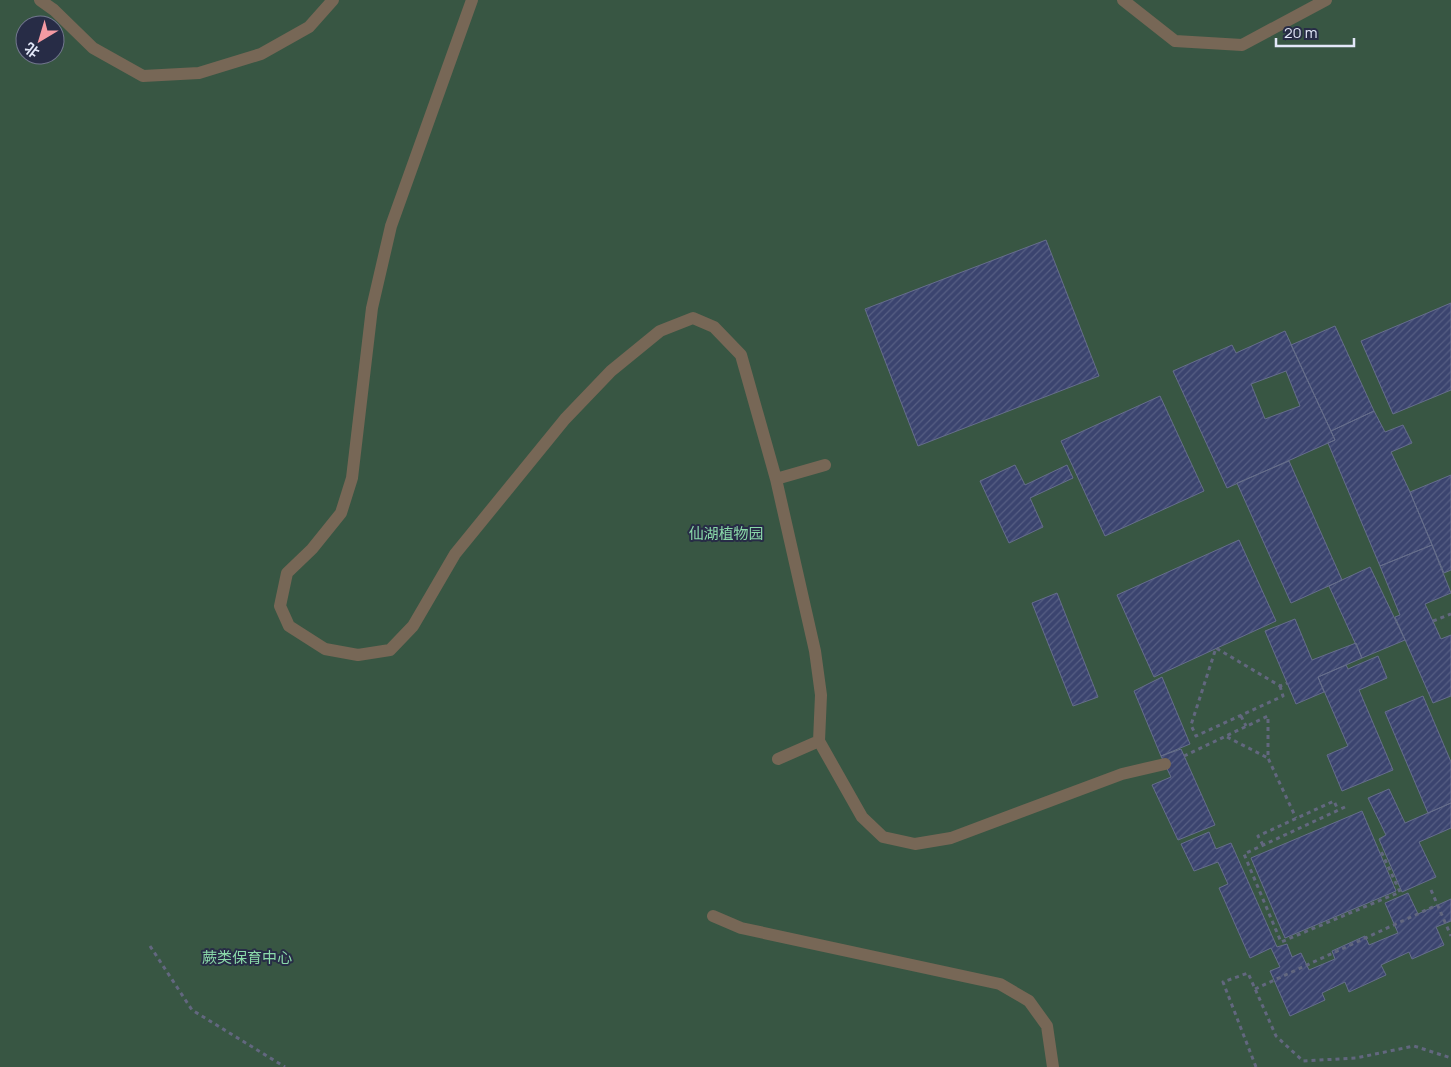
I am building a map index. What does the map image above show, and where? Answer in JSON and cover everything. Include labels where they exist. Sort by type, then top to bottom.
[{"type":"lane","points":[[40,0],[54,10],[93,48],[142,76],[199,73],[261,54],[309,27],[333,0]]},
{"type":"lane","points":[[472,0],[391,226],[372,308],[352,478],[342,513],[312,549],[287,573],[280,606],[289,626],[325,649],[358,655],[390,650],[413,626],[456,554],[565,419],[611,371],[660,331],[693,318],[714,326],[741,356],[776,480],[814,651],[821,695],[819,741],[862,817],[883,837],[915,844],[952,838],[1122,774],[1165,764]]},
{"type":"lane","points":[[1123,0],[1175,41],[1242,45],[1326,0]]},
{"type":"lane","points":[[776,480],[825,465]]},
{"type":"lane","points":[[778,759],[819,741]]},
{"type":"lane","points":[[713,916],[741,928],[1000,984],[1028,1001],[1047,1026],[1053,1065]]},
{"type":"path","points":[[1433,621],[1451,614]]},
{"type":"path","points":[[1216,648],[1280,686],[1283,696],[1196,736],[1192,725],[1216,648]]},
{"type":"path","points":[[1280,686],[1287,683]]},
{"type":"path","points":[[1241,716],[1246,726]]},
{"type":"path","points":[[1184,756],[1268,716],[1268,758],[1296,818]]},
{"type":"path","points":[[1226,736],[1268,758]]},
{"type":"path","points":[[1262,845],[1258,836],[1296,818],[1334,801],[1338,810]]},
{"type":"path","points":[[1345,807],[1244,854],[1281,942],[1400,892],[1381,851],[1383,850]]},
{"type":"path","points":[[1431,890],[1451,936]]},
{"type":"path","points":[[1255,989],[1437,904]]},
{"type":"path","points":[[150,946],[192,1010],[284,1067]]},
{"type":"path","points":[[1256,1067],[1223,982],[1248,974],[1276,1036],[1304,1061],[1356,1058],[1414,1046],[1451,1058]]},
{"type":"green space","name":"仙湖植物园","points":[[0,0],[1451,0],[1451,1067],[0,1067]]},
{"type":"building","points":[[1046,240],[1099,376],[918,446],[865,309]]},
{"type":"building","points":[[1451,303],[1451,390],[1393,414],[1361,341]]},
{"type":"building","points":[[1335,326],[1374,411],[1331,431],[1291,345]]},
{"type":"building","points":[[1285,331],[1335,440],[1227,488],[1173,371],[1232,345],[1236,353]],"holes":[[[1286,371],[1300,406],[1265,419],[1251,384]]]},
{"type":"building","points":[[1160,396],[1204,491],[1105,536],[1061,441]]},
{"type":"building","points":[[1374,411],[1385,432],[1403,425],[1412,443],[1391,452],[1432,545],[1380,566],[1328,443],[1335,440],[1331,431]]},
{"type":"building","points":[[1289,461],[1342,580],[1291,603],[1237,483]]},
{"type":"building","points":[[1015,465],[1025,485],[1067,465],[1073,478],[1030,498],[1043,527],[1009,543],[980,481]]},
{"type":"building","points":[[1451,475],[1451,570],[1444,573],[1410,492]]},
{"type":"building","points":[[1239,540],[1276,621],[1154,677],[1117,595]]},
{"type":"building","points":[[1432,545],[1451,593],[1425,604],[1441,639],[1451,635],[1451,696],[1433,703],[1395,617],[1400,615],[1380,566]]},
{"type":"building","points":[[1370,567],[1405,640],[1362,658],[1329,586]]},
{"type":"building","points":[[1057,593],[1098,697],[1073,706],[1032,603]]},
{"type":"building","points":[[1295,619],[1312,660],[1356,643],[1362,658],[1318,677],[1324,692],[1296,704],[1265,631]]},
{"type":"building","points":[[1378,656],[1387,678],[1359,690],[1393,770],[1342,791],[1327,755],[1348,746],[1318,677],[1346,665],[1348,669]]},
{"type":"building","points":[[1162,677],[1190,744],[1161,756],[1134,691]]},
{"type":"building","points":[[1423,696],[1451,762],[1451,803],[1428,813],[1385,712]]},
{"type":"building","points":[[1181,749],[1215,825],[1178,840],[1152,785],[1171,777],[1161,756]]},
{"type":"building","points":[[1389,789],[1405,823],[1451,803],[1451,828],[1419,842],[1436,877],[1402,892],[1379,839],[1386,835],[1368,798]]},
{"type":"building","points":[[1362,811],[1396,891],[1285,938],[1251,858]]},
{"type":"building","points":[[1209,832],[1216,849],[1231,843],[1277,947],[1287,944],[1292,957],[1301,953],[1309,970],[1335,959],[1332,951],[1365,936],[1369,945],[1398,933],[1385,903],[1408,893],[1418,914],[1451,899],[1451,921],[1436,927],[1444,945],[1412,959],[1409,952],[1381,965],[1386,975],[1349,992],[1345,982],[1322,993],[1325,1000],[1290,1016],[1270,971],[1280,967],[1271,948],[1250,958],[1219,888],[1228,884],[1218,862],[1194,871],[1181,844]]},
{"type":"park label","name":"蕨类保育中心","points":[[247,958]]}]
